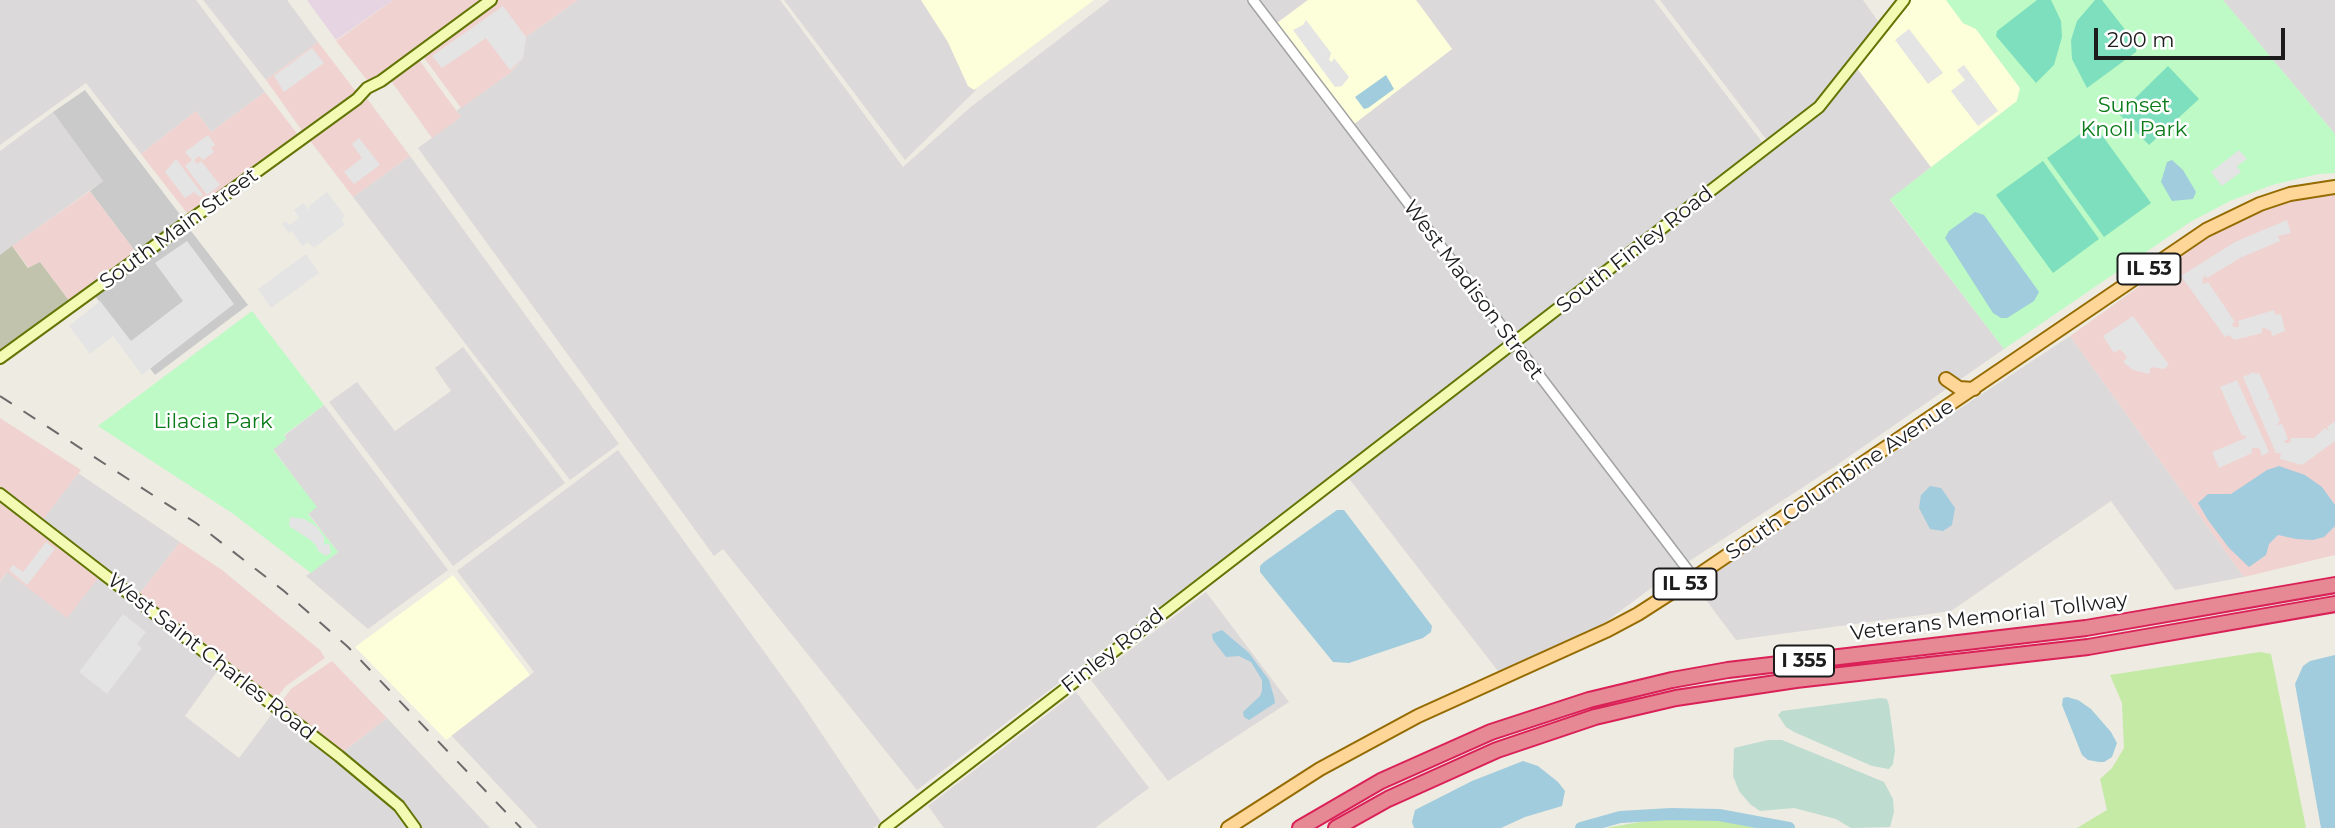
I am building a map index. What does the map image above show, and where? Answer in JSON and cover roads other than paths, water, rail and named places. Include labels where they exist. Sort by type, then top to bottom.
[{"type":"highway","name":"Veterans Memorial Tollway","points":[[1300,828],[1381,781],[1492,732],[1589,700],[1672,680],[1728,670],[2086,628],[2335,585]]},
{"type":"highway","name":"Veterans Memorial Tollway","points":[[1336,828],[1388,799],[1497,750],[1595,717],[1676,698],[1745,687],[2088,647],[2335,604]]},
{"type":"main road","name":"South Main Street","points":[[0,358],[491,0]]},
{"type":"main road","name":"South Finley Road","points":[[1342,475],[1819,107],[1904,0]]},
{"type":"main road","name":"South Columbine Avenue","points":[[1228,828],[1320,769],[1418,716],[1608,630],[1695,578],[2206,230],[2260,204],[2290,194],[2335,187]]},
{"type":"main road","points":[[1950,405],[1951,394],[1946,379],[1959,388],[1974,389]]},
{"type":"main road","name":"Finley Road","points":[[885,828],[1342,475]]},
{"type":"main road","name":"West Saint Charles Road","points":[[0,494],[338,756],[399,806],[415,828]]},
{"type":"street","name":"West Madison Street","points":[[1253,0],[1695,578]]},
{"type":"water","points":[[1386,75],[1394,89],[1364,109],[1355,97]]},
{"type":"water","points":[[2172,160],[2183,170],[2196,192],[2193,199],[2172,201],[2161,182],[2167,162]]},
{"type":"water","points":[[1975,212],[1984,215],[2039,292],[2034,301],[2007,318],[1993,313],[1945,238],[1949,231]]},
{"type":"water","points":[[2279,466],[2305,475],[2322,487],[2335,505],[2335,526],[2324,537],[2313,540],[2278,535],[2269,544],[2266,555],[2249,567],[2229,548],[2198,503],[2208,494],[2231,494],[2267,470]]},
{"type":"water","points":[[1930,486],[1941,488],[1955,508],[1952,525],[1943,531],[1930,529],[1919,508],[1921,495]]},
{"type":"water","points":[[1337,510],[1344,510],[1432,626],[1431,632],[1423,638],[1349,663],[1333,662],[1260,572],[1260,566],[1264,562]]},
{"type":"water","points":[[1222,630],[1249,653],[1269,680],[1275,703],[1249,720],[1244,717],[1243,712],[1260,696],[1262,680],[1251,662],[1239,656],[1226,657],[1213,640],[1212,634]]},
{"type":"water","points":[[2335,655],[2335,828],[2321,828],[2295,684],[2303,666],[2310,661]]},
{"type":"water","points":[[2063,698],[2078,700],[2091,709],[2111,732],[2117,743],[2112,757],[2099,762],[2088,760],[2082,755],[2062,705]]},
{"type":"water","points":[[1523,761],[1538,766],[1558,782],[1565,791],[1562,806],[1525,817],[1501,828],[1414,828],[1412,822],[1415,810],[1472,781]]},
{"type":"waterway","points":[[1581,828],[1620,817],[1671,814],[1719,815],[1789,828]]},
{"type":"railway","points":[[0,396],[196,523],[284,591],[348,647],[521,828]]},
{"type":"park label","name":"Sunset Knoll Park","points":[[2134,118]]},
{"type":"park label","name":"Lilacia Park","points":[[213,422]]}]
